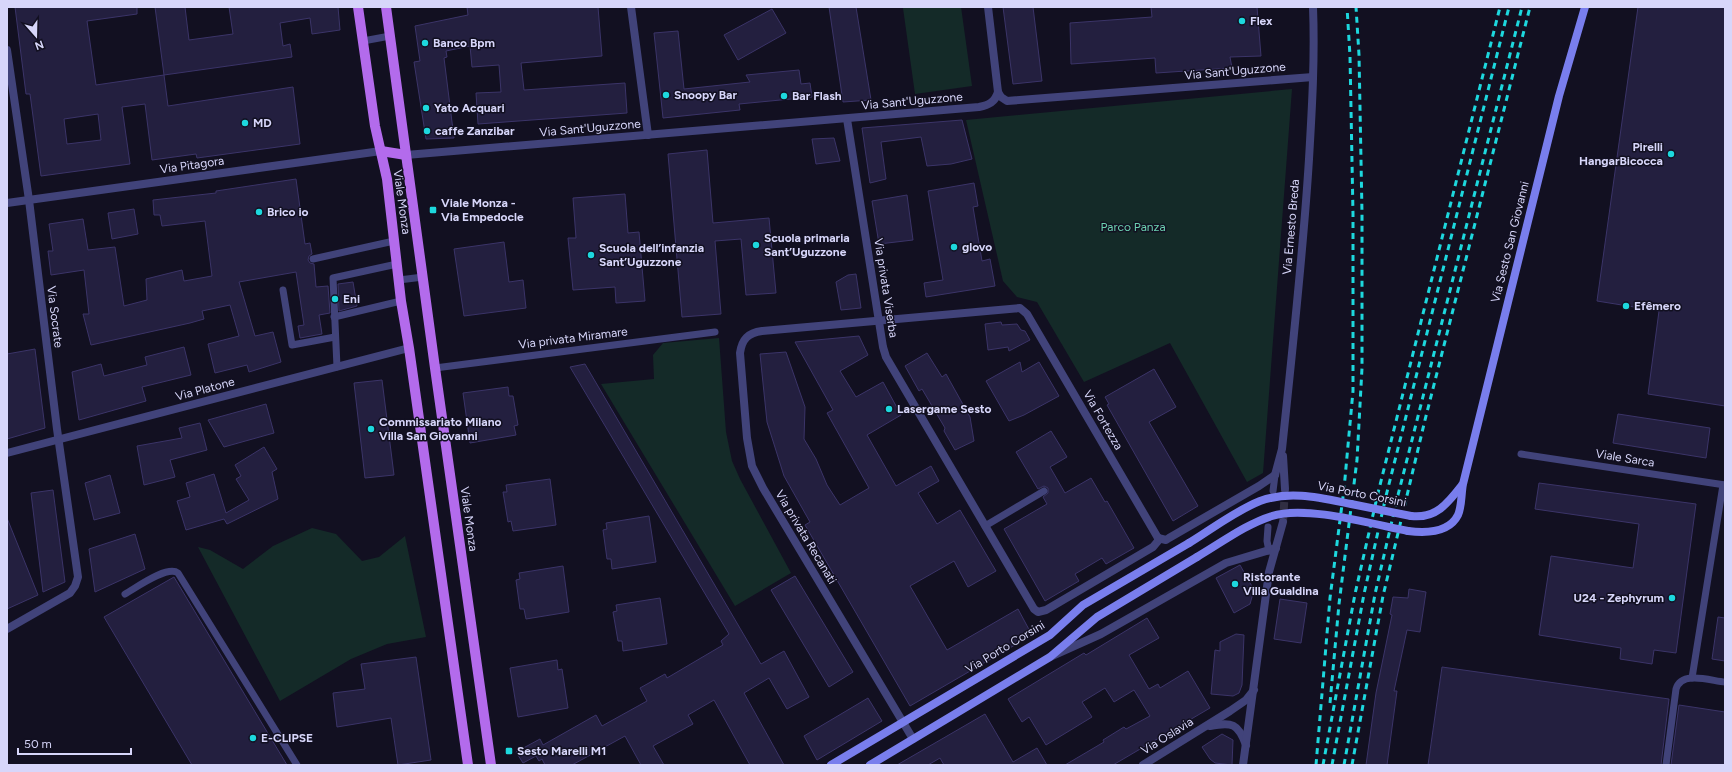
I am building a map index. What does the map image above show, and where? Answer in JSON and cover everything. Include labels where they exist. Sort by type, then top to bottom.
[{"type":"main road","name":"Viale Monza","points":[[358,7],[375,126],[387,179],[399,280],[400,301],[409,348],[468,765]]},
{"type":"main road","name":"Viale Monza","points":[[386,7],[491,765]]},
{"type":"main road","name":"Viale Monza","points":[[381,151],[406,155]]},
{"type":"street","points":[[631,7],[648,135]]},
{"type":"street","points":[[988,7],[998,92]]},
{"type":"street","name":"Via Ernesto Breda","points":[[1275,475],[1282,449],[1305,212],[1313,77],[1313,7]]},
{"type":"street","name":"Via Sesto San Giovanni","points":[[1463,484],[1559,96],[1584,7]]},
{"type":"street","name":"Via Socrate","points":[[7,50],[28,200],[58,439],[78,574],[75,586],[66,596],[7,629]]},
{"type":"street","name":"Via Sant'Uguzzone","points":[[998,92],[1004,100],[1013,102],[1313,77]]},
{"type":"street","name":"Via Sant'Uguzzone","points":[[406,155],[979,107],[992,103],[998,92]]},
{"type":"street","name":"Via privata Viserba","points":[[847,119],[880,337],[886,357],[1032,607],[1038,612]]},
{"type":"street","name":"Via Pitagora","points":[[7,203],[381,151]]},
{"type":"street","name":"Via Fortezza","points":[[878,321],[1016,307],[1020,308],[1027,314],[1158,538]]},
{"type":"street","name":"Via privata Recanati","points":[[878,321],[753,332],[746,336],[741,344],[740,353],[747,438],[752,466],[763,488],[913,739]]},
{"type":"street","name":"Via Platone","points":[[7,453],[409,348]]},
{"type":"street","name":"Via Ernesto Breda","points":[[1282,449],[1285,489]]},
{"type":"street","points":[[1158,538],[1166,540],[1259,486],[1275,475],[1279,474],[1284,477]]},
{"type":"street","points":[[1050,658],[1097,617],[1253,524],[1272,516],[1288,512],[1300,512],[1325,515],[1408,531],[1432,531],[1442,528],[1452,522],[1459,512],[1463,484]]},
{"type":"street","name":"Via Porto Corsini","points":[[831,765],[1050,635],[1083,605],[1250,506],[1261,501],[1295,495],[1319,497],[1411,516],[1426,516],[1441,510],[1463,484]]},
{"type":"street","points":[[1243,765],[1272,550],[1283,522]]},
{"type":"street","name":"Via Porto Corsini","points":[[1038,612],[1046,610],[1153,547],[1158,538]]},
{"type":"street","points":[[870,765],[1050,658],[1101,634],[1220,566],[1234,560],[1272,550]]},
{"type":"street","name":"Via Oslavia","points":[[1143,765],[1240,705],[1254,690]]},
{"type":"street","name":"Via Oslavia","points":[[1203,728],[1227,724],[1235,726],[1241,732],[1246,746]]},
{"type":"lane","points":[[363,41],[390,36]]},
{"type":"lane","points":[[313,259],[394,241]]},
{"type":"lane","points":[[337,367],[333,278],[397,264]]},
{"type":"lane","points":[[399,280],[424,277]]},
{"type":"lane","points":[[283,290],[292,345],[335,337]]},
{"type":"lane","points":[[334,317],[400,301]]},
{"type":"lane","name":"Via privata Miramare","points":[[435,368],[715,332]]},
{"type":"lane","name":"Viale Sarca","points":[[1521,454],[1724,485]]},
{"type":"lane","name":"Via Ernesto Breda","points":[[1273,491],[1275,475]]},
{"type":"lane","points":[[1692,678],[1724,485]]},
{"type":"lane","points":[[985,526],[1044,491]]},
{"type":"lane","points":[[1268,527],[1267,541],[1272,550]]},
{"type":"lane","points":[[125,594],[163,572],[172,570],[178,573],[297,765]]},
{"type":"lane","points":[[1666,765],[1676,689],[1681,680],[1692,678],[1725,682]]},
{"type":"green space","points":[[961,7],[972,86],[915,94],[903,8]]},
{"type":"green space","name":"Parco Panza","points":[[1292,89],[1263,473],[1247,482],[1170,343],[1084,382],[1037,302],[1017,297],[1003,281],[966,120]]},
{"type":"green space","points":[[719,338],[726,432],[732,461],[740,479],[791,573],[735,606],[601,384],[654,379],[653,355],[663,343]]},
{"type":"green space","points":[[312,528],[336,534],[362,561],[379,557],[405,536],[426,637],[387,644],[351,659],[280,701],[198,547],[210,550],[243,569],[273,546]]},
{"type":"building","points":[[15,7],[137,7],[137,14],[87,21],[96,85],[164,75],[168,106],[293,87],[300,144],[197,158],[196,154],[152,160],[145,104],[122,107],[130,164],[41,176],[30,94],[26,94]],"holes":[[[98,114],[101,140],[67,144],[64,119]]]},
{"type":"building","points":[[155,7],[185,7],[189,40],[233,34],[229,7],[338,7],[340,30],[312,34],[310,18],[280,23],[283,46],[290,44],[292,57],[164,75]]},
{"type":"building","points":[[467,7],[598,7],[602,56],[521,63],[524,90],[625,83],[627,113],[478,124],[476,93],[501,92],[499,65],[472,67],[470,46],[446,51],[447,57],[444,58],[454,138],[426,139],[414,62],[420,61],[415,26],[468,15]]},
{"type":"building","points":[[829,7],[856,7],[871,100],[843,102]]},
{"type":"building","points":[[1003,7],[1033,7],[1042,81],[1013,84]]},
{"type":"building","points":[[1151,7],[1257,7],[1261,56],[1230,57],[1232,68],[1156,73],[1155,58],[1071,64],[1070,23],[1152,17]]},
{"type":"building","name":"Pirelli HangarBicocca","points":[[1638,7],[1725,7],[1725,406],[1648,394],[1659,311],[1597,301]]},
{"type":"building","points":[[772,9],[786,33],[738,60],[724,35]]},
{"type":"building","points":[[678,31],[684,89],[750,82],[746,75],[799,70],[801,84],[810,83],[812,97],[739,104],[740,110],[663,118],[654,33]]},
{"type":"building","points":[[962,120],[972,159],[951,164],[927,166],[921,137],[881,142],[886,179],[870,183],[862,128]]},
{"type":"building","points":[[834,138],[840,161],[816,164],[812,139]]},
{"type":"building","points":[[707,150],[713,223],[769,218],[776,293],[746,295],[741,239],[715,241],[721,314],[682,317],[668,154]]},
{"type":"building","points":[[296,179],[305,244],[310,243],[312,254],[309,256],[308,260],[310,263],[314,264],[316,287],[328,286],[330,313],[319,315],[322,334],[300,338],[298,326],[304,325],[296,272],[239,282],[255,336],[273,332],[281,362],[249,372],[247,365],[215,373],[208,344],[239,336],[230,305],[202,311],[204,319],[91,345],[83,314],[89,314],[84,270],[51,275],[48,251],[53,251],[49,224],[83,219],[88,250],[115,247],[124,306],[147,300],[146,279],[182,270],[184,281],[212,276],[205,221],[162,226],[160,215],[154,215],[153,200],[216,193],[216,191]]},
{"type":"building","points":[[974,183],[978,206],[973,207],[982,261],[990,259],[995,286],[926,297],[924,283],[943,280],[928,191]]},
{"type":"building","points":[[625,194],[628,233],[639,232],[645,301],[616,303],[615,287],[573,290],[568,238],[576,238],[573,198]]},
{"type":"building","points":[[907,195],[913,240],[879,244],[872,201]]},
{"type":"building","points":[[134,209],[138,234],[112,239],[108,213]]},
{"type":"building","points":[[504,242],[509,282],[523,280],[526,308],[464,316],[454,249]]},
{"type":"building","points":[[856,274],[861,308],[841,310],[836,282],[848,275]]},
{"type":"building","points":[[353,282],[357,306],[339,311],[338,284]]},
{"type":"building","points":[[1001,322],[1002,325],[1017,324],[1021,330],[1025,331],[1030,340],[1009,351],[1008,347],[988,350],[985,324]]},
{"type":"building","points":[[859,336],[868,355],[840,371],[856,397],[883,382],[901,415],[867,435],[896,486],[931,466],[939,481],[918,493],[937,524],[960,510],[996,571],[968,587],[954,561],[910,586],[947,650],[1018,609],[1032,635],[910,706],[805,525],[810,522],[784,476],[767,422],[760,354],[786,352],[805,407],[804,439],[816,459],[827,485],[840,505],[869,488],[827,413],[833,410],[795,342]]},
{"type":"building","points":[[184,347],[191,375],[142,387],[146,401],[79,420],[72,372],[101,364],[104,376],[147,365],[145,357]]},
{"type":"building","points":[[35,349],[45,428],[7,439],[7,354]]},
{"type":"building","points":[[927,353],[942,377],[946,374],[970,417],[974,441],[955,450],[944,431],[945,428],[922,389],[919,391],[905,366]]},
{"type":"building","points":[[1020,362],[1022,372],[1039,362],[1059,396],[1024,415],[1009,421],[986,381]]},
{"type":"building","points":[[585,364],[761,664],[784,651],[809,697],[787,709],[769,678],[744,693],[784,765],[750,765],[714,700],[688,715],[693,724],[653,746],[664,765],[641,765],[625,736],[572,765],[545,765],[542,759],[539,761],[536,756],[523,763],[516,752],[540,739],[543,745],[596,715],[602,726],[647,701],[640,688],[665,674],[667,678],[723,645],[721,641],[729,634],[570,367]]},
{"type":"building","points":[[1154,369],[1176,407],[1149,422],[1198,506],[1173,521],[1107,405],[1109,404],[1105,397]]},
{"type":"building","points":[[382,380],[394,475],[365,478],[354,383]]},
{"type":"building","points":[[508,387],[509,396],[513,396],[518,425],[514,426],[516,435],[470,443],[463,393]]},
{"type":"building","points":[[266,404],[274,433],[224,447],[208,420]]},
{"type":"building","points":[[1618,414],[1710,428],[1706,458],[1613,443]]},
{"type":"building","points":[[200,423],[207,450],[170,460],[175,477],[144,485],[137,446],[182,438],[179,428]]},
{"type":"building","points":[[1051,431],[1067,457],[1050,467],[1065,493],[1091,478],[1105,502],[1107,501],[1134,548],[1106,564],[1102,558],[1075,574],[1079,581],[1045,601],[1004,529],[1047,504],[1043,497],[1048,493],[1048,488],[1044,486],[1038,489],[1016,452]]},
{"type":"building","points":[[264,447],[277,469],[272,472],[278,499],[227,524],[224,519],[186,530],[177,501],[190,497],[186,483],[214,474],[226,513],[249,500],[236,479],[241,476],[235,465]]},
{"type":"building","points":[[110,475],[120,513],[94,520],[85,483]]},
{"type":"building","points":[[550,479],[556,525],[513,531],[511,521],[508,522],[503,492],[507,492],[506,485]]},
{"type":"building","points":[[1539,483],[1696,504],[1676,653],[1654,650],[1652,664],[1620,659],[1621,648],[1539,635],[1551,556],[1633,568],[1639,524],[1535,509]]},
{"type":"building","points":[[53,490],[65,582],[43,592],[31,493]]},
{"type":"building","points":[[649,516],[656,562],[612,569],[611,559],[607,559],[603,530],[607,529],[606,523]]},
{"type":"building","points":[[7,518],[38,595],[7,609]]},
{"type":"building","points":[[135,534],[145,569],[95,592],[89,549]]},
{"type":"building","name":"Ristorante Villa Gualdina","points":[[1240,565],[1254,590],[1250,604],[1234,613],[1216,578]]},
{"type":"building","points":[[563,566],[569,612],[526,619],[524,609],[520,609],[516,580],[520,579],[519,573]]},
{"type":"building","points":[[795,576],[853,672],[829,687],[771,590]]},
{"type":"building","points":[[174,577],[287,765],[192,765],[104,617]]},
{"type":"building","points":[[1409,589],[1426,592],[1420,632],[1407,630],[1394,691],[1397,691],[1387,765],[1366,765],[1376,693],[1392,615],[1390,614],[1393,597],[1408,598]]},
{"type":"building","points":[[660,598],[667,644],[623,651],[622,641],[618,641],[613,612],[617,611],[616,605]]},
{"type":"building","points":[[1280,599],[1307,603],[1301,643],[1274,639]]},
{"type":"building","points":[[1718,617],[1725,618],[1725,661],[1712,659]]},
{"type":"building","points":[[1147,618],[1159,638],[1129,655],[1149,689],[1158,684],[1160,688],[1188,671],[1210,708],[1113,765],[1065,765],[1104,742],[1103,740],[1124,727],[1126,729],[1150,716],[1134,690],[1114,702],[1105,688],[1082,702],[1092,717],[1046,745],[1029,717],[1022,722],[1008,699],[1084,653],[1086,655]]},
{"type":"building","points":[[1236,634],[1244,635],[1242,685],[1239,693],[1233,696],[1211,694],[1215,650],[1220,651],[1220,642]]},
{"type":"building","points":[[416,657],[431,760],[398,765],[391,718],[337,727],[333,693],[365,689],[361,664]]},
{"type":"building","points":[[557,660],[558,670],[562,669],[568,708],[518,717],[510,668]]},
{"type":"building","points":[[1442,667],[1669,699],[1661,765],[1428,765]]},
{"type":"building","points":[[868,698],[882,721],[817,760],[804,736]]},
{"type":"building","points":[[1679,705],[1725,712],[1725,765],[1671,765]]},
{"type":"building","points":[[985,714],[1013,762],[1037,748],[1047,765],[944,765],[940,758],[928,765],[897,765]]},
{"type":"building","points":[[1222,734],[1233,740],[1232,765],[1215,763],[1210,759],[1202,747]]},
{"type":"tunnel","points":[[1283,522],[1285,489]]},
{"type":"railway","points":[[1316,765],[1330,598],[1344,489],[1353,391],[1353,214],[1350,56],[1347,7]]},
{"type":"railway","points":[[1330,703],[1339,604],[1357,460],[1362,368],[1362,213],[1359,55],[1356,7]]},
{"type":"railway","points":[[1323,765],[1355,594],[1378,493],[1500,7]]},
{"type":"railway","points":[[1332,765],[1364,594],[1386,496],[1509,7]]},
{"type":"railway","points":[[1344,765],[1375,594],[1398,495],[1522,7]]},
{"type":"railway","points":[[1352,765],[1383,596],[1425,420],[1530,7]]},
{"type":"place","name":"Flex","points":[[1242,21]]},
{"type":"place","name":"Banco Bpm","points":[[425,43]]},
{"type":"place","name":"Snoopy Bar","points":[[666,95]]},
{"type":"place","name":"Bar Flash","points":[[784,96]]},
{"type":"place","name":"Yato Acquari","points":[[426,108]]},
{"type":"place","name":"MD","points":[[245,123]]},
{"type":"place","name":"caffe Zanzibar","points":[[427,131]]},
{"type":"place","name":"Pirelli HangarBicocca","points":[[1671,154]]},
{"type":"place","name":"Viale Monza - Via Empedocle","points":[[433,210]]},
{"type":"place","name":"Brico io","points":[[259,212]]},
{"type":"place","name":"Scuola primaria Sant’Uguzzone","points":[[756,245]]},
{"type":"place","name":"glovo","points":[[954,247]]},
{"type":"place","name":"Scuola dell’infanzia Sant’Uguzzone","points":[[591,255]]},
{"type":"place","name":"Eni","points":[[335,299]]},
{"type":"place","name":"Efêmero","points":[[1626,306]]},
{"type":"place","name":"Lasergame Sesto","points":[[889,409]]},
{"type":"place","name":"Commissariato Milano Villa San Giovanni","points":[[371,429]]},
{"type":"place","name":"Ristorante Villa Gualdina","points":[[1235,584]]},
{"type":"place","name":"U24 - Zephyrum","points":[[1672,598]]},
{"type":"place","name":"E-CLIPSE","points":[[253,738]]},
{"type":"place","name":"Sesto Marelli M1","points":[[509,751]]}]
